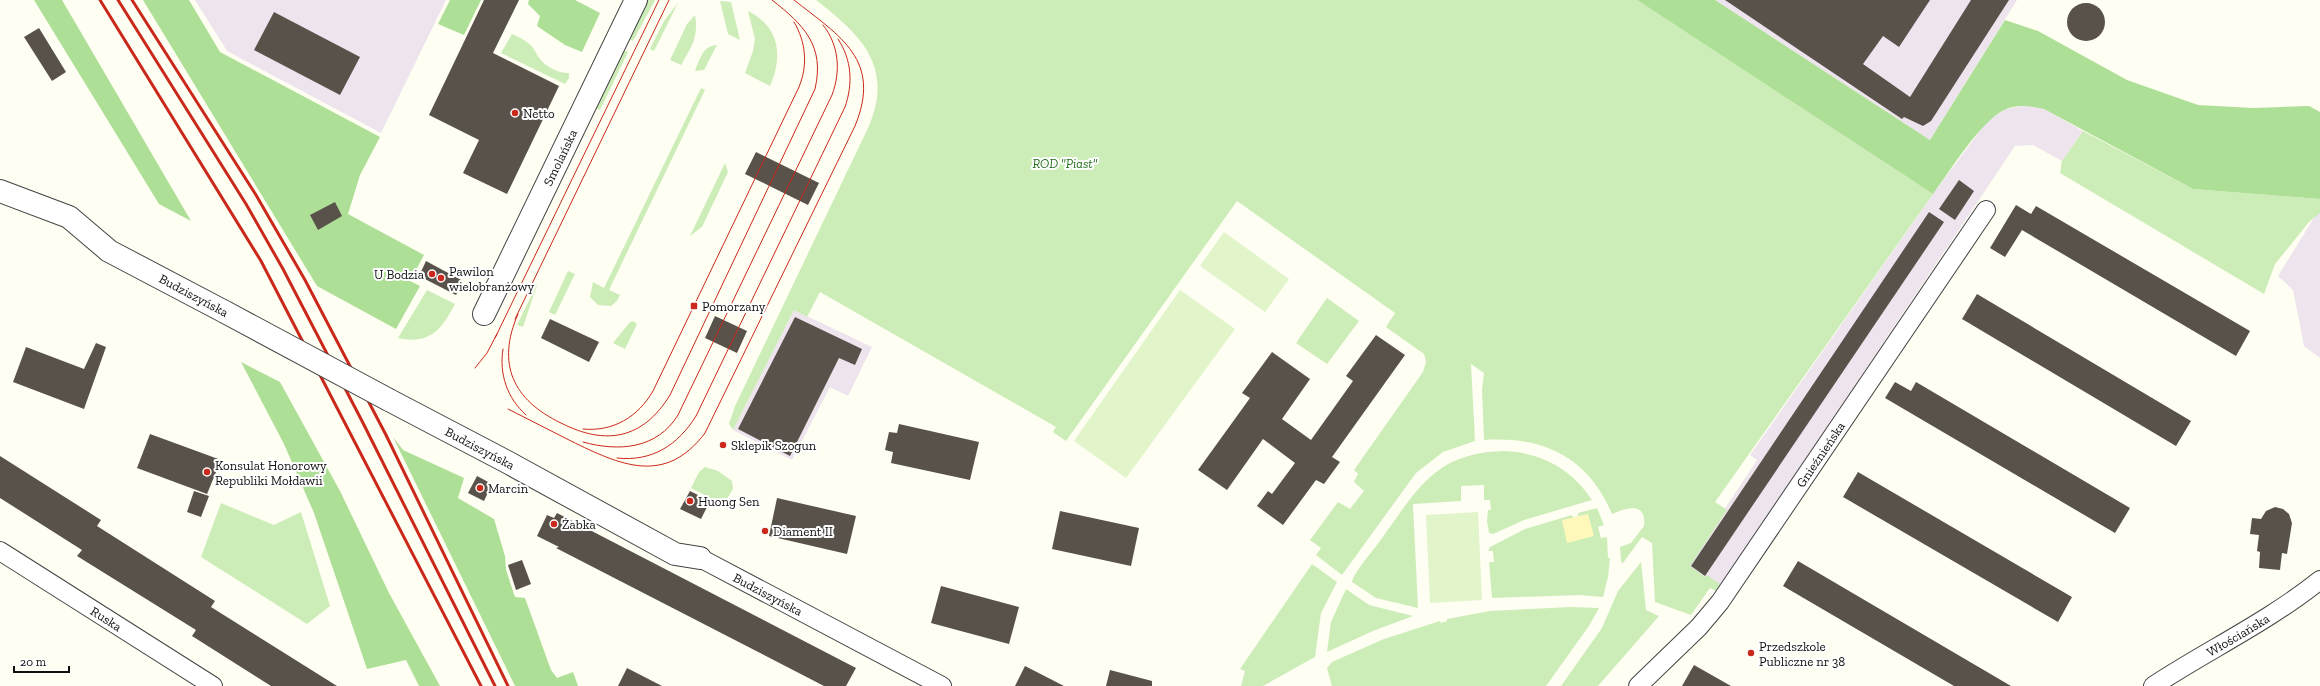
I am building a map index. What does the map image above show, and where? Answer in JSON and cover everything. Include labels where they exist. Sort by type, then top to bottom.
[{"type":"street","name":"Smolańska","points":[[484,314],[636,0]]},
{"type":"street","name":"Budziszyńska","points":[[0,190],[69,217],[109,251],[676,554],[700,558],[942,686]]},
{"type":"street","name":"Gnieźnieńska","points":[[1638,686],[1698,627],[1720,602],[1986,210]]},
{"type":"street","name":"Ruska","points":[[0,551],[211,685]]},
{"type":"street","name":"Włościańska","points":[[2153,686],[2191,660],[2277,611],[2320,580]]},
{"type":"shaded area","points":[[195,0],[446,0],[381,133],[227,51]]},
{"type":"shaded area","points":[[1715,0],[2017,0],[1930,140]]},
{"type":"shaded area","points":[[2028,105],[2044,109],[2083,131],[2062,161],[2033,145],[2015,146],[1719,588],[1687,566],[1757,460],[1750,455],[1933,194],[1988,120],[2006,109]]},
{"type":"shaded area","points":[[2320,208],[2320,358],[2304,346],[2293,290],[2278,276]]},
{"type":"shaded area","points":[[794,310],[872,347],[848,396],[830,387],[792,460],[733,430]]},
{"type":"green space","points":[[34,0],[62,0],[191,221],[159,204]]},
{"type":"green space","points":[[143,0],[189,0],[220,52],[380,137],[360,175],[348,214],[424,255],[410,281],[420,286],[396,329],[317,286]]},
{"type":"green space","points":[[450,0],[481,0],[464,35],[438,24]]},
{"type":"green space","points":[[529,0],[575,0],[600,13],[582,52],[565,45],[537,26],[540,16],[528,4]]},
{"type":"green space","points":[[648,0],[655,0],[633,41],[629,39]]},
{"type":"green space","name":"ROD \"Piast\"","points":[[816,0],[1637,0],[1933,194],[1715,502],[1727,510],[1690,566],[1705,577],[1707,575],[1720,584],[1716,591],[1710,588],[1691,615],[1655,602],[1652,543],[1642,537],[1623,563],[1621,562],[1620,547],[1631,543],[1644,526],[1644,518],[1639,510],[1634,508],[1612,514],[1602,494],[1590,478],[1577,464],[1561,454],[1526,442],[1484,440],[1482,390],[1484,373],[1471,364],[1475,441],[1443,452],[1416,473],[1342,575],[1316,555],[1321,548],[1310,540],[1338,502],[1350,509],[1364,491],[1354,482],[1358,474],[1354,470],[1423,372],[1426,362],[1424,354],[1386,327],[1395,313],[1237,201],[1066,441],[1053,432],[1056,427],[820,292],[807,317],[794,310],[733,430],[729,424],[735,406],[868,128],[875,106],[878,87],[875,70],[869,54],[847,26]]},
{"type":"green space","points":[[1637,0],[1715,0],[1930,140],[2005,20],[2038,31],[2127,80],[2198,105],[2253,108],[2309,106],[2320,112],[2320,199],[2193,189],[2044,109],[2024,106],[2004,110],[1985,125],[1975,136],[1933,194]]},
{"type":"green space","points":[[720,1],[731,2],[740,40],[728,34]]},
{"type":"green space","points":[[678,3],[654,51],[650,49],[664,21]]},
{"type":"green space","points":[[748,11],[767,25],[776,43],[777,64],[770,86],[745,73],[753,51],[755,39]]},
{"type":"green space","points":[[695,15],[695,36],[691,48],[681,65],[670,60],[687,24]]},
{"type":"green space","points":[[512,34],[530,45],[543,63],[558,71],[569,73],[569,78],[565,84],[501,53]]},
{"type":"green space","points":[[717,45],[704,70],[695,71],[702,54],[708,48]]},
{"type":"green space","points":[[623,50],[628,52],[600,110],[596,108]]},
{"type":"green space","points":[[701,88],[705,90],[609,290],[620,295],[617,301],[611,306],[598,305],[590,297],[593,282],[604,288]]},
{"type":"green space","points":[[2083,131],[2193,189],[2320,199],[2320,213],[2309,222],[2275,264],[2264,294],[2060,173],[2062,161]]},
{"type":"green space","points":[[725,163],[728,172],[702,227],[690,236]]},
{"type":"green space","points":[[1224,232],[1289,279],[1265,312],[1200,266]]},
{"type":"green space","points":[[568,271],[575,274],[555,315],[549,312]]},
{"type":"green space","points":[[538,282],[523,327],[517,325]]},
{"type":"green space","points":[[427,290],[455,304],[450,313],[440,328],[427,337],[409,340],[398,338]]},
{"type":"green space","points":[[1180,290],[1235,329],[1126,478],[1074,441]]},
{"type":"green space","points":[[1327,298],[1359,321],[1327,364],[1296,343]]},
{"type":"green space","points":[[633,321],[637,324],[625,349],[613,343],[630,322]]},
{"type":"green space","points":[[241,362],[280,382],[340,491],[389,593],[440,686],[419,686],[406,660],[367,669],[314,513],[284,444]]},
{"type":"green space","points":[[393,437],[403,450],[464,478],[458,498],[494,519],[505,556],[506,570],[515,597],[525,598],[551,670],[557,678],[573,672],[578,686],[515,686]]},
{"type":"green space","points":[[1505,451],[1531,455],[1544,459],[1555,465],[1575,480],[1592,500],[1524,520],[1493,534],[1489,533],[1487,521],[1488,510],[1491,510],[1490,500],[1484,500],[1484,485],[1461,486],[1461,501],[1413,504],[1418,608],[1376,598],[1352,582],[1359,569],[1403,508],[1429,478],[1443,467],[1460,459],[1480,453]]},
{"type":"green space","points":[[705,467],[718,471],[732,481],[733,489],[723,505],[691,488],[699,472]]},
{"type":"green space","points":[[221,503],[274,525],[301,512],[330,606],[307,624],[201,557]]},
{"type":"green space","points":[[1597,508],[1604,525],[1598,527],[1601,538],[1607,537],[1608,558],[1610,558],[1608,577],[1603,597],[1580,595],[1492,598],[1489,562],[1494,562],[1493,551],[1488,551],[1490,547],[1525,529],[1572,515],[1573,518],[1588,514],[1578,516],[1578,513]]},
{"type":"green space","points":[[1478,512],[1482,600],[1430,603],[1426,515]]},
{"type":"green space","points":[[1641,562],[1646,610],[1659,616],[1598,686],[1561,686],[1602,628],[1618,591]]},
{"type":"green space","points":[[1312,564],[1337,582],[1321,613],[1315,657],[1263,686],[1241,686],[1245,671],[1240,669]]},
{"type":"green space","points":[[1346,589],[1369,605],[1413,616],[1373,631],[1327,652],[1331,622]]},
{"type":"green space","points":[[1571,607],[1599,608],[1589,626],[1546,686],[1332,686],[1327,668],[1332,662],[1384,639],[1440,621],[1441,623],[1447,621],[1447,619],[1490,611]]},
{"type":"sand","points":[[1588,514],[1594,536],[1567,543],[1562,520]]},
{"type":"building","points":[[484,0],[519,0],[493,53],[559,86],[507,194],[463,173],[479,140],[429,115]]},
{"type":"building","points":[[1725,0],[1930,0],[1899,47],[1883,36],[1863,64],[1910,97],[1971,0],[2009,0],[1931,121],[1923,126],[1904,117],[1902,119]]},
{"type":"building","points":[[2086,3],[2096,6],[2102,12],[2105,22],[2102,32],[2096,38],[2086,41],[2076,38],[2070,32],[2067,22],[2070,12],[2076,6]]},
{"type":"building","points":[[274,12],[360,57],[340,95],[254,50]]},
{"type":"building","points":[[39,28],[66,72],[52,81],[24,37]]},
{"type":"building","points":[[756,152],[819,183],[808,205],[745,174]]},
{"type":"building","points":[[1959,180],[1974,191],[1955,220],[1939,209]]},
{"type":"building","points":[[335,202],[342,216],[318,230],[310,215]]},
{"type":"building","points":[[2016,205],[2031,214],[2036,206],[2250,331],[2236,356],[2022,230],[2005,257],[1990,248]]},
{"type":"building","points":[[1929,212],[1944,222],[1705,576],[1691,566]]},
{"type":"building","name":"Pawilon wielobranżowy","points":[[426,261],[463,281],[456,295],[419,276]]},
{"type":"building","points":[[1977,294],[2191,421],[2176,446],[1962,319]]},
{"type":"building","points":[[715,316],[747,331],[737,353],[705,338]]},
{"type":"building","points":[[795,317],[862,349],[855,365],[839,358],[790,456],[738,429]]},
{"type":"building","points":[[550,319],[599,342],[589,362],[541,338]]},
{"type":"building","points":[[1376,335],[1405,355],[1332,457],[1340,462],[1324,484],[1316,480],[1283,525],[1257,506],[1268,491],[1272,494],[1295,463],[1263,439],[1227,490],[1198,470],[1250,398],[1242,393],[1272,352],[1310,379],[1282,419],[1311,440],[1353,381],[1346,376]]},
{"type":"building","points":[[96,343],[106,347],[84,409],[13,382],[26,347],[84,369]]},
{"type":"building","points":[[1895,382],[1911,391],[1916,382],[2130,508],[2115,533],[1885,398]]},
{"type":"building","points":[[899,424],[979,442],[970,480],[891,463],[893,452],[885,450],[889,432],[897,433]]},
{"type":"building","points":[[150,434],[221,460],[207,494],[137,468]]},
{"type":"building","points":[[0,456],[101,520],[97,526],[215,601],[211,607],[337,686],[271,686],[192,636],[196,630],[77,556],[82,550],[0,498]]},
{"type":"building","points":[[1858,472],[2072,597],[2058,622],[1843,497]]},
{"type":"building","name":"Marcin","points":[[477,476],[492,484],[484,501],[468,493]]},
{"type":"building","points":[[194,491],[209,496],[201,517],[187,512]]},
{"type":"building","points":[[690,491],[710,501],[701,519],[680,509]]},
{"type":"building","points":[[777,498],[856,516],[847,554],[769,536]]},
{"type":"building","points":[[2275,507],[2283,509],[2289,514],[2292,523],[2287,554],[2282,553],[2280,570],[2259,568],[2260,552],[2257,551],[2259,535],[2250,534],[2252,518],[2261,519],[2266,511]]},
{"type":"building","points":[[1060,511],[1139,528],[1131,566],[1052,549]]},
{"type":"building","points":[[557,513],[856,668],[846,686],[824,686],[556,548],[559,547],[537,536],[547,515],[554,518]]},
{"type":"building","points":[[522,560],[531,584],[516,590],[508,565]]},
{"type":"building","points":[[1798,561],[2011,686],[1954,686],[1783,586]]},
{"type":"building","points":[[941,586],[1019,607],[1009,644],[931,623]]},
{"type":"building","points":[[1694,665],[1731,686],[1682,686]]},
{"type":"building","points":[[1025,666],[1064,686],[1015,686]]},
{"type":"building","points":[[627,668],[662,686],[618,686]]},
{"type":"building","points":[[1110,670],[1152,681],[1152,686],[1106,686]]},
{"type":"tram line","points":[[495,338],[659,0]]},
{"type":"tram line","points":[[515,319],[669,0]]},
{"type":"tram line","points":[[518,314],[512,332],[509,349],[509,364],[513,379],[520,392],[544,414],[577,430],[593,435],[608,436],[622,434],[636,429],[648,421],[659,410],[670,395],[815,89],[817,60],[809,38],[794,18],[772,0]]},
{"type":"tram line","points":[[508,409],[589,450],[624,463],[641,466],[658,465],[674,460],[690,450],[705,433],[855,126],[862,103],[863,84],[860,67],[852,52],[827,26],[794,0]]},
{"type":"tram line","points":[[583,429],[604,428],[624,421],[640,408],[653,391],[799,87],[805,62],[801,38],[794,22]]},
{"type":"tram line","points":[[583,442],[610,447],[636,445],[659,435],[678,415],[832,95],[837,77],[837,58],[832,41],[823,25]]},
{"type":"tram line","points":[[617,458],[630,459],[642,457],[663,449],[681,435],[696,416],[845,107],[848,98],[850,72],[846,55],[838,39]]},
{"type":"tram line","points":[[475,368],[487,353],[497,334]]},
{"type":"tram line","points":[[503,349],[502,367],[506,385],[514,401],[526,415]]},
{"type":"railway","points":[[100,0],[261,261],[481,686]]},
{"type":"railway","points":[[118,0],[246,204],[283,269],[362,421],[495,686]]},
{"type":"railway","points":[[132,0],[256,195],[305,280],[386,435],[508,686]]},
{"type":"place","name":"Netto","points":[[515,113]]},
{"type":"place","name":"U Bodzia","points":[[432,274]]},
{"type":"place","name":"Pawilon wielobranżowy","points":[[441,278]]},
{"type":"place","name":"Pomorzany","points":[[694,306]]},
{"type":"place","name":"Sklepik Szogun","points":[[723,445]]},
{"type":"place","name":"Konsulat Honorowy Republiki Mołdawii","points":[[207,472]]},
{"type":"place","name":"Marcin","points":[[480,488]]},
{"type":"place","name":"Huong Sen","points":[[690,501]]},
{"type":"place","name":"Żabka","points":[[554,524]]},
{"type":"place","name":"Diament II","points":[[765,531]]},
{"type":"place","name":"Przedszkole Publiczne nr 38","points":[[1751,653]]}]
